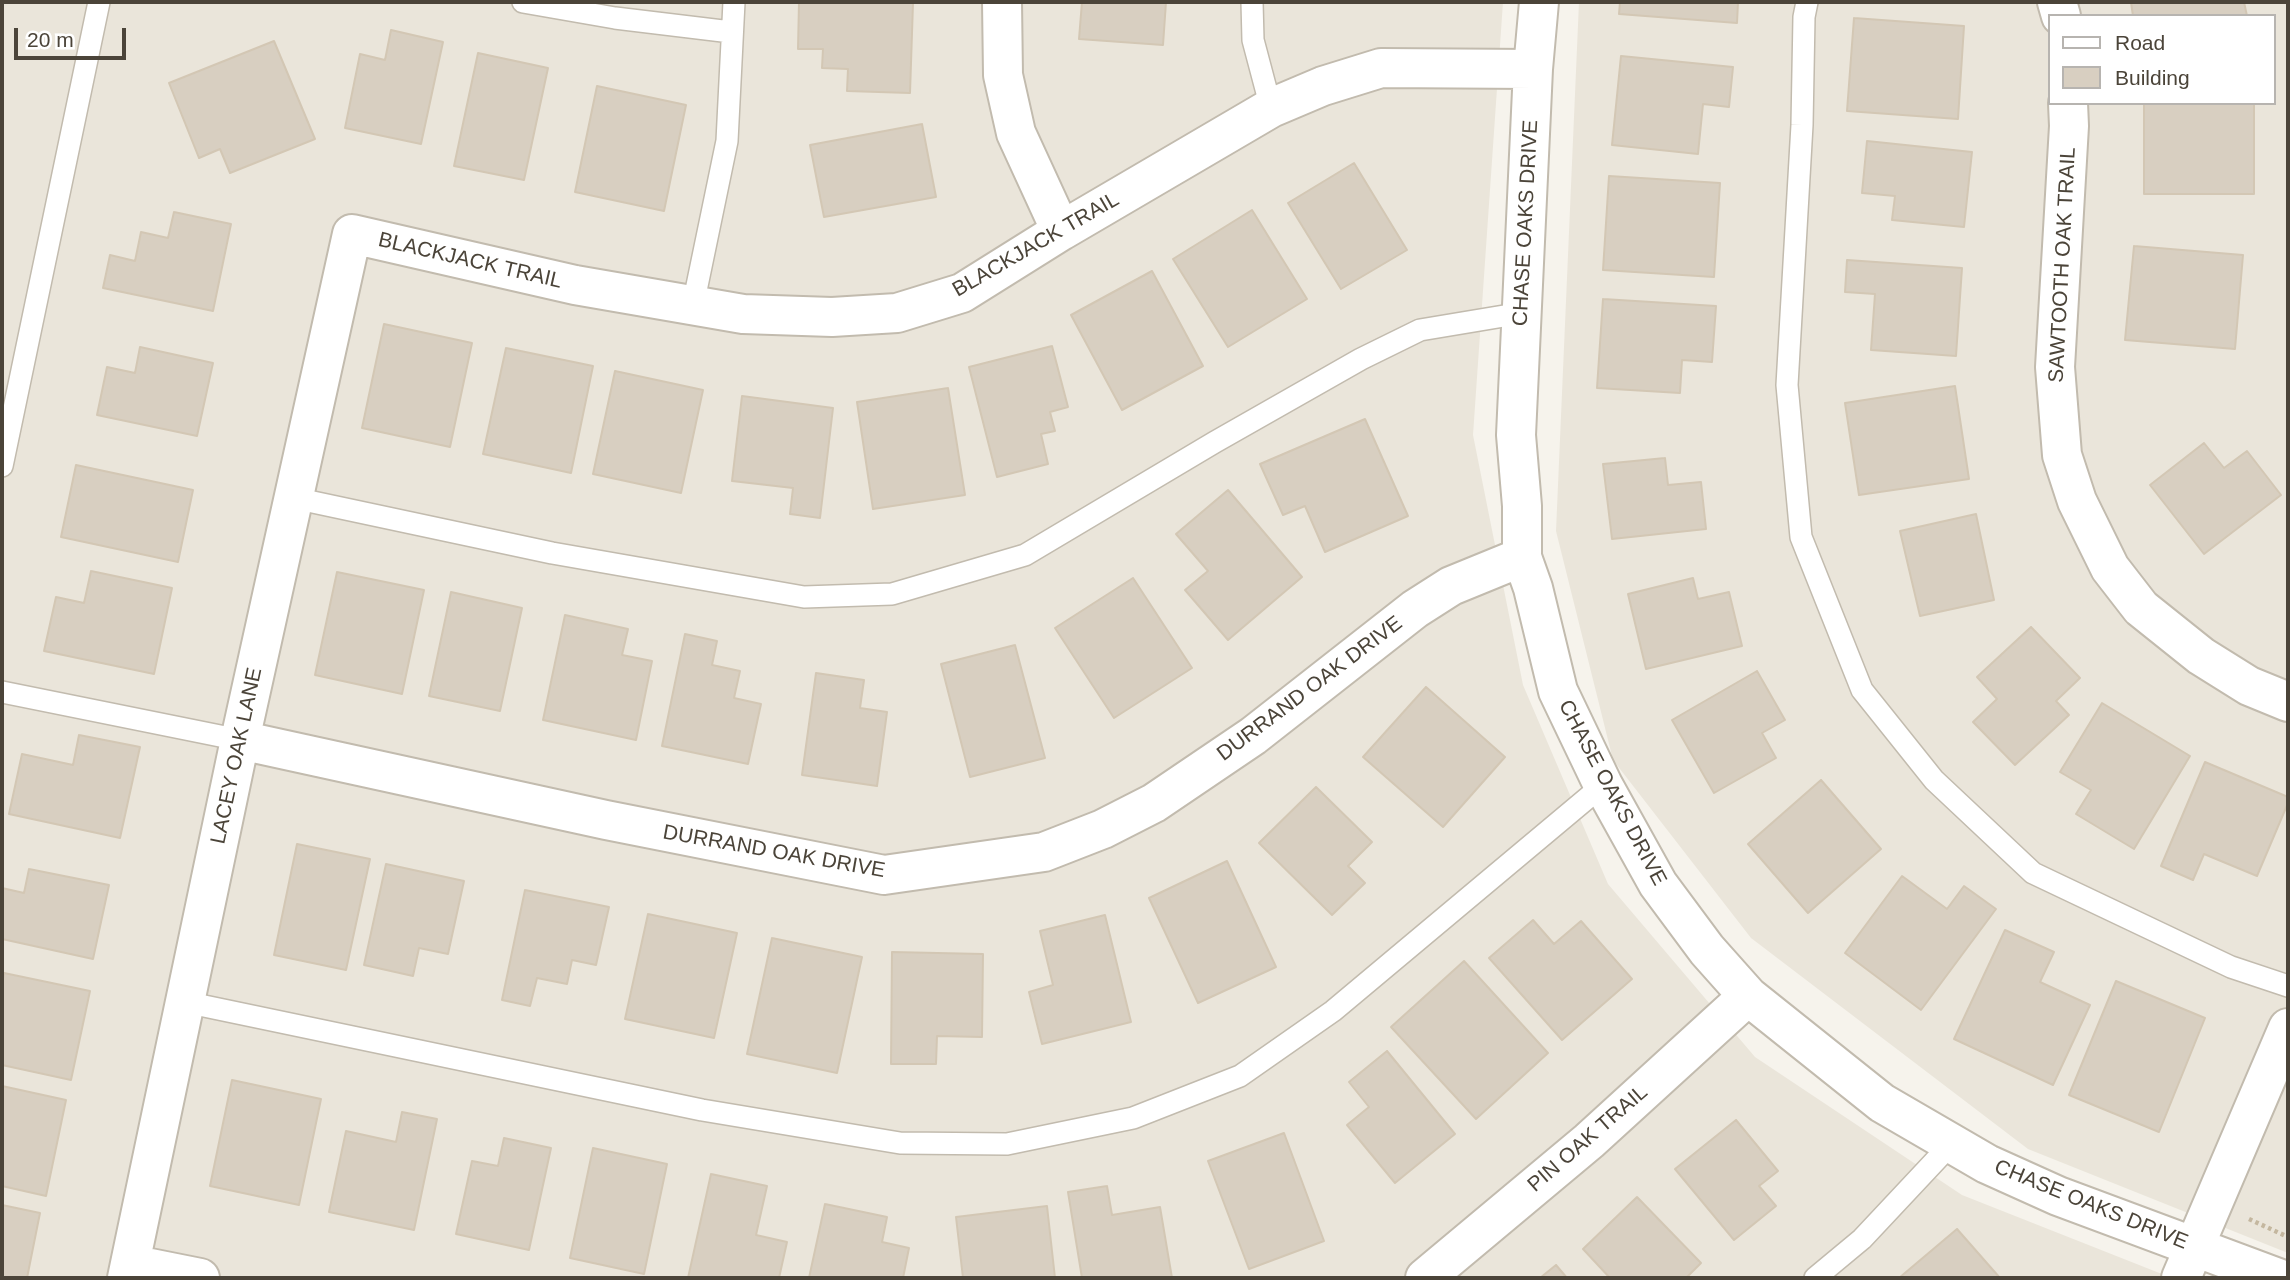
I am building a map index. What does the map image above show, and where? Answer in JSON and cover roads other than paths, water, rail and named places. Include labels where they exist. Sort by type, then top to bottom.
[{"type":"street","points":[[1002,2],[1003,75],[1016,133],[1061,231]]},
{"type":"street","name":"CHASE OAKS DRIVE","points":[[1539,2],[1533,69],[1516,435],[1522,506],[1522,557],[1533,588],[1558,691],[1603,785],[1658,884],[1707,950],[1748,996],[1881,1102],[1987,1164],[2058,1196],[2188,1262],[2278,1278]]},
{"type":"street","name":"BLACKJACK TRAIL","points":[[352,234],[575,285],[743,314],[832,317],[897,313],[962,293],[1061,231],[1271,108],[1323,86],[1381,68],[1533,69]]},
{"type":"street","name":"SAWTOOTH OAK TRAIL","points":[[2068,105],[2055,367],[2062,455],[2077,501],[2110,568],[2141,608],[2202,656],[2249,686],[2288,702]]},
{"type":"street","name":"LACEY OAK LANE","points":[[129,1271],[240,740],[352,234]]},
{"type":"street","name":"DURRAND OAK DRIVE","points":[[240,740],[606,820],[884,875],[1044,852],[1103,829],[1154,803],[1253,736],[1415,608],[1451,586],[1522,557]]},
{"type":"street","name":"PIN OAK TRAIL","points":[[1425,1278],[1589,1141],[1748,996]]},
{"type":"street","points":[[2188,1262],[2288,1028]]},
{"type":"street","points":[[129,1271],[200,1278]]},
{"type":"lane","points":[[2,466],[99,2]]},
{"type":"lane","points":[[523,2],[615,18],[731,32]]},
{"type":"lane","points":[[693,305],[727,141],[734,2]]},
{"type":"lane","points":[[1252,2],[1253,40],[1271,108]]},
{"type":"lane","points":[[1807,2],[1804,17],[1802,125],[1787,385],[1801,537],[1862,690],[1934,780],[2033,873],[2231,967],[2288,986]]},
{"type":"lane","points":[[294,498],[552,553],[804,597],[892,594],[1025,555],[1215,442],[1361,359],[1420,330],[1522,313]]},
{"type":"lane","points":[[2,692],[240,740]]},
{"type":"lane","points":[[185,1002],[702,1110],[900,1143],[1007,1144],[1133,1118],[1240,1076],[1333,1011],[1603,785]]},
{"type":"lane","points":[[1815,1278],[1862,1239],[1952,1143]]}]
